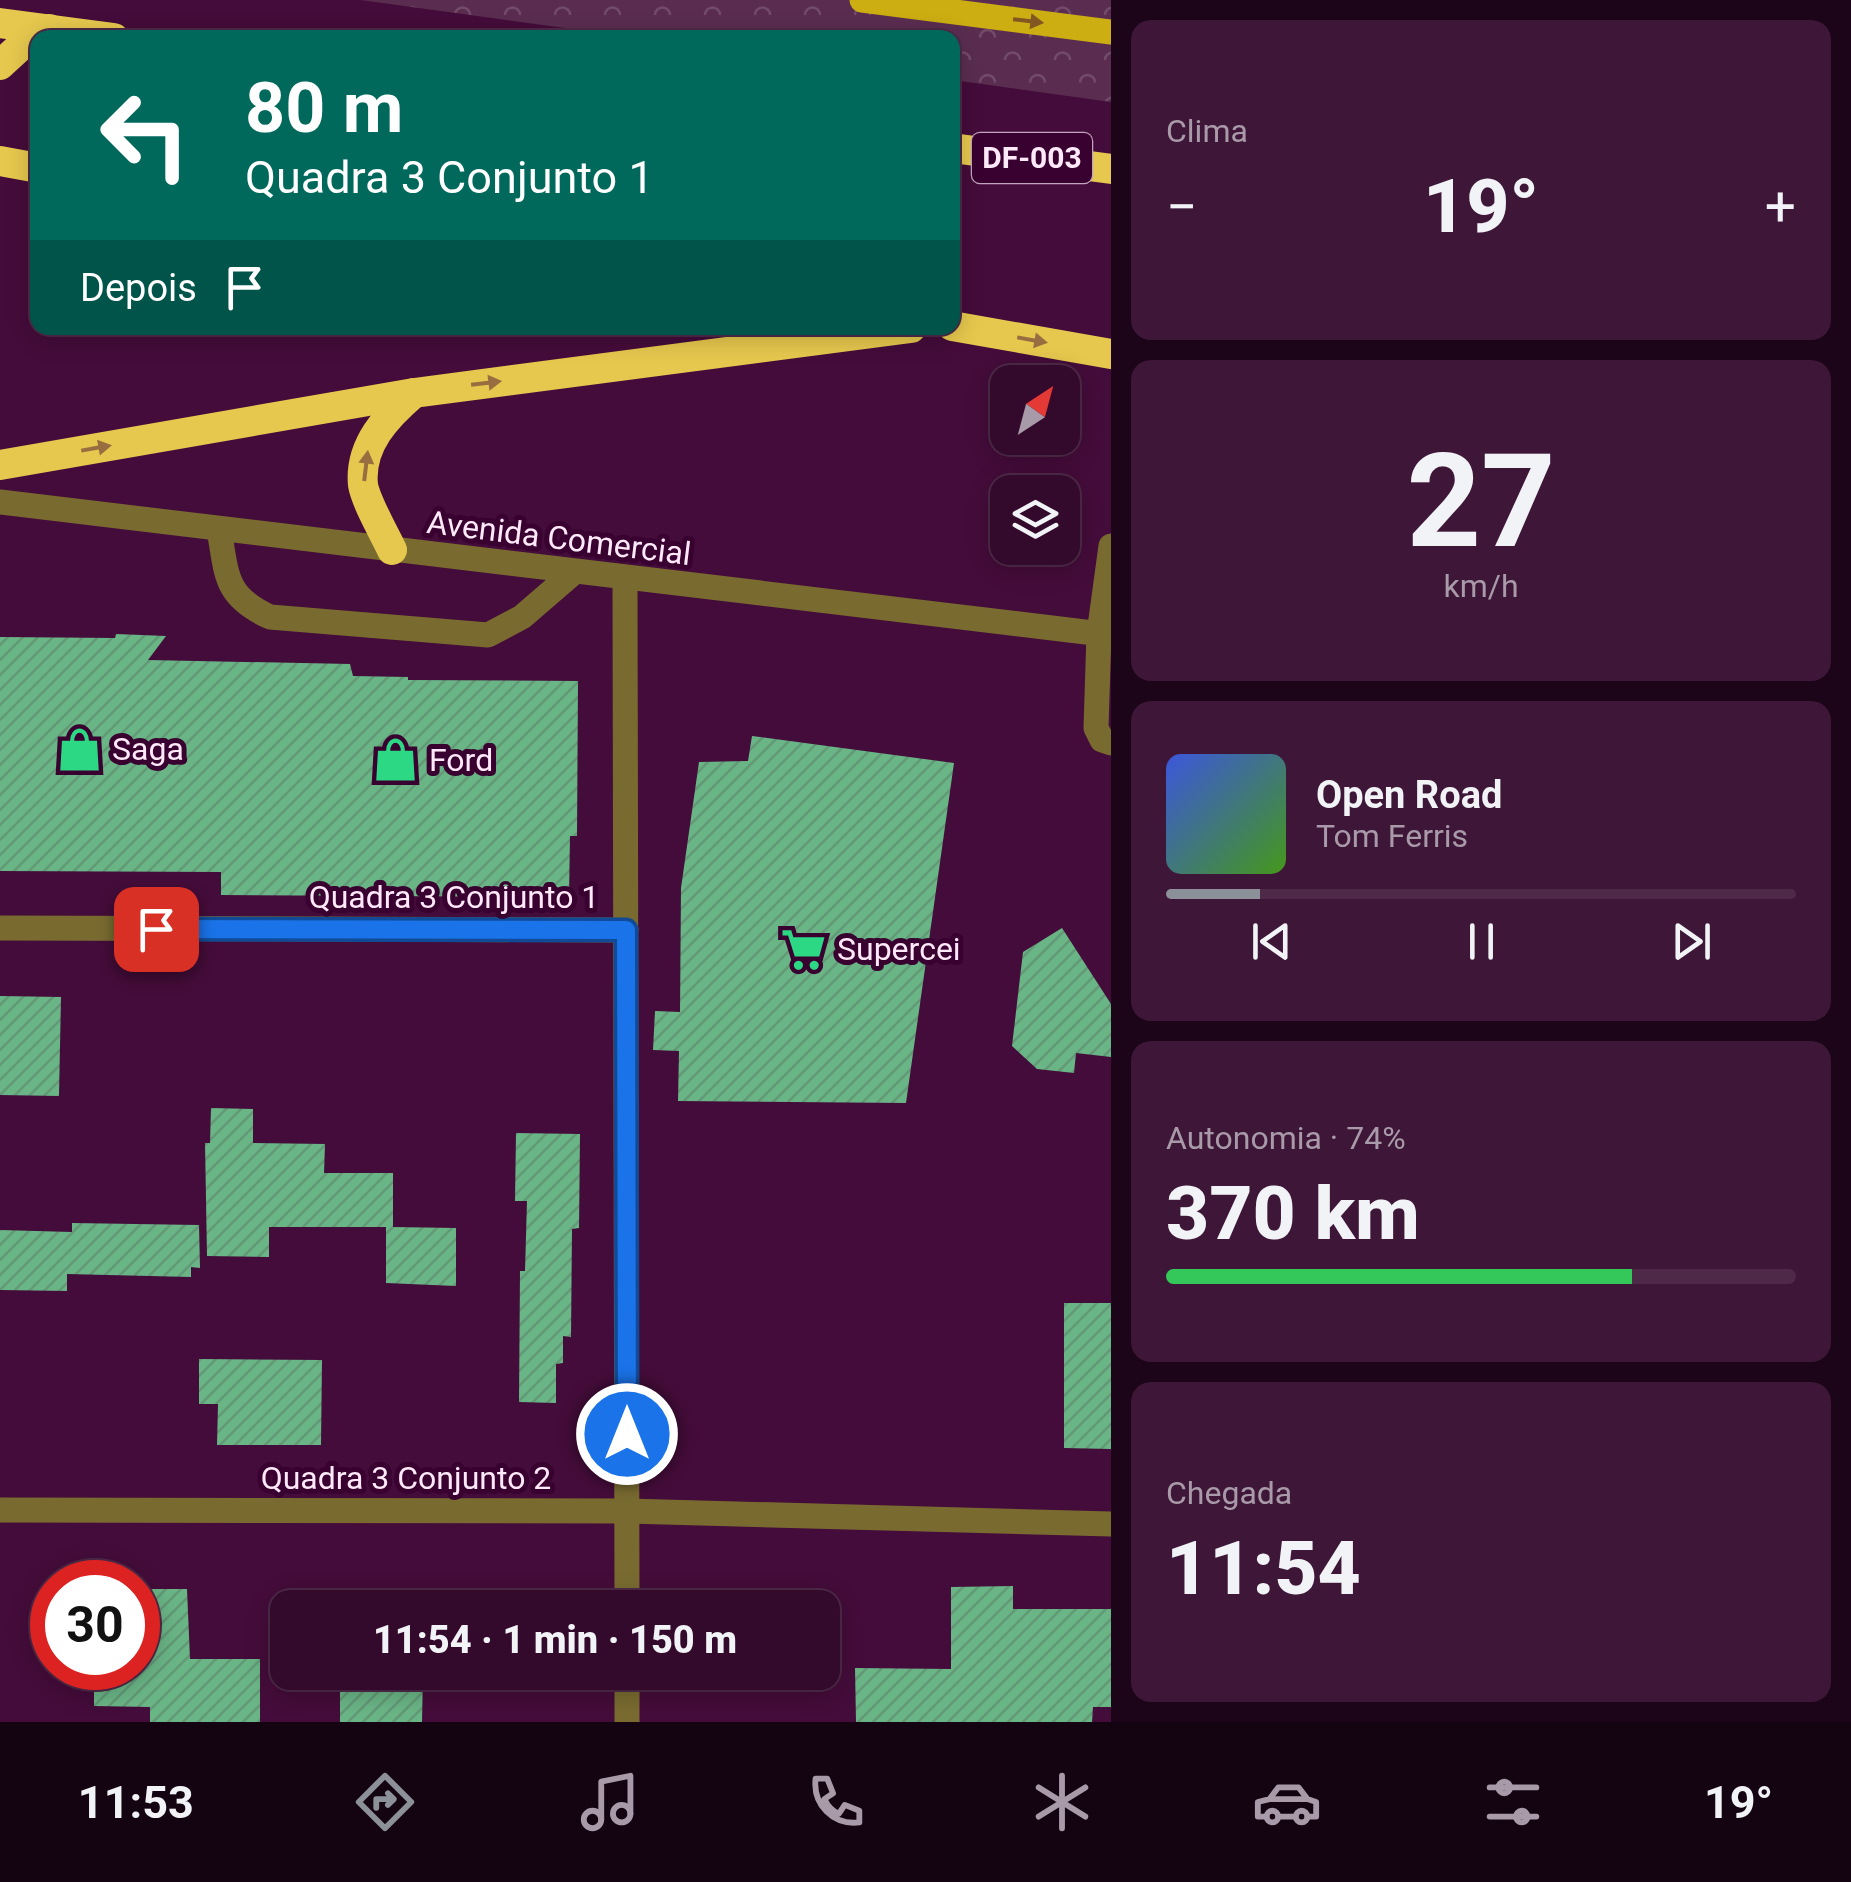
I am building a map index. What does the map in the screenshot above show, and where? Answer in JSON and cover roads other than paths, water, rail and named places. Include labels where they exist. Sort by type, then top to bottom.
[{"type":"highway","points":[[0,24],[55,30]]},
{"type":"highway","points":[[0,65],[30,39]]},
{"type":"highway","points":[[0,140],[19,165]]},
{"type":"highway","name":"DF-003","points":[[960,149],[1111,169]]},
{"type":"highway","points":[[960,327],[1111,354]]},
{"type":"highway","points":[[0,465],[414,392],[857,335]]},
{"type":"highway","points":[[392,550],[364,486],[368,447],[386,418],[414,392]]},
{"type":"main road","points":[[862,0],[1111,32]]},
{"type":"street","name":"Avenida Comercial","points":[[0,502],[1105,634]]},
{"type":"street","points":[[219,529],[234,592],[248,606],[270,617],[488,635],[522,617],[573,572]]},
{"type":"street","points":[[1111,546],[1096,728],[1102,740],[1111,743]]},
{"type":"street","points":[[625,579],[626,930]]},
{"type":"street","name":"Quadra 3 Conjunto 1","points":[[0,928],[626,930],[627,1590]]},
{"type":"street","name":"Quadra 3 Conjunto 2","points":[[0,1510],[627,1511],[1111,1524]]},
{"type":"street","points":[[627,1690],[628,1722]]},
{"type":"place","name":"Saga","points":[[79,749]]},
{"type":"place","name":"Ford","points":[[396,760]]},
{"type":"place","name":"Supercei","points":[[804,949]]}]
